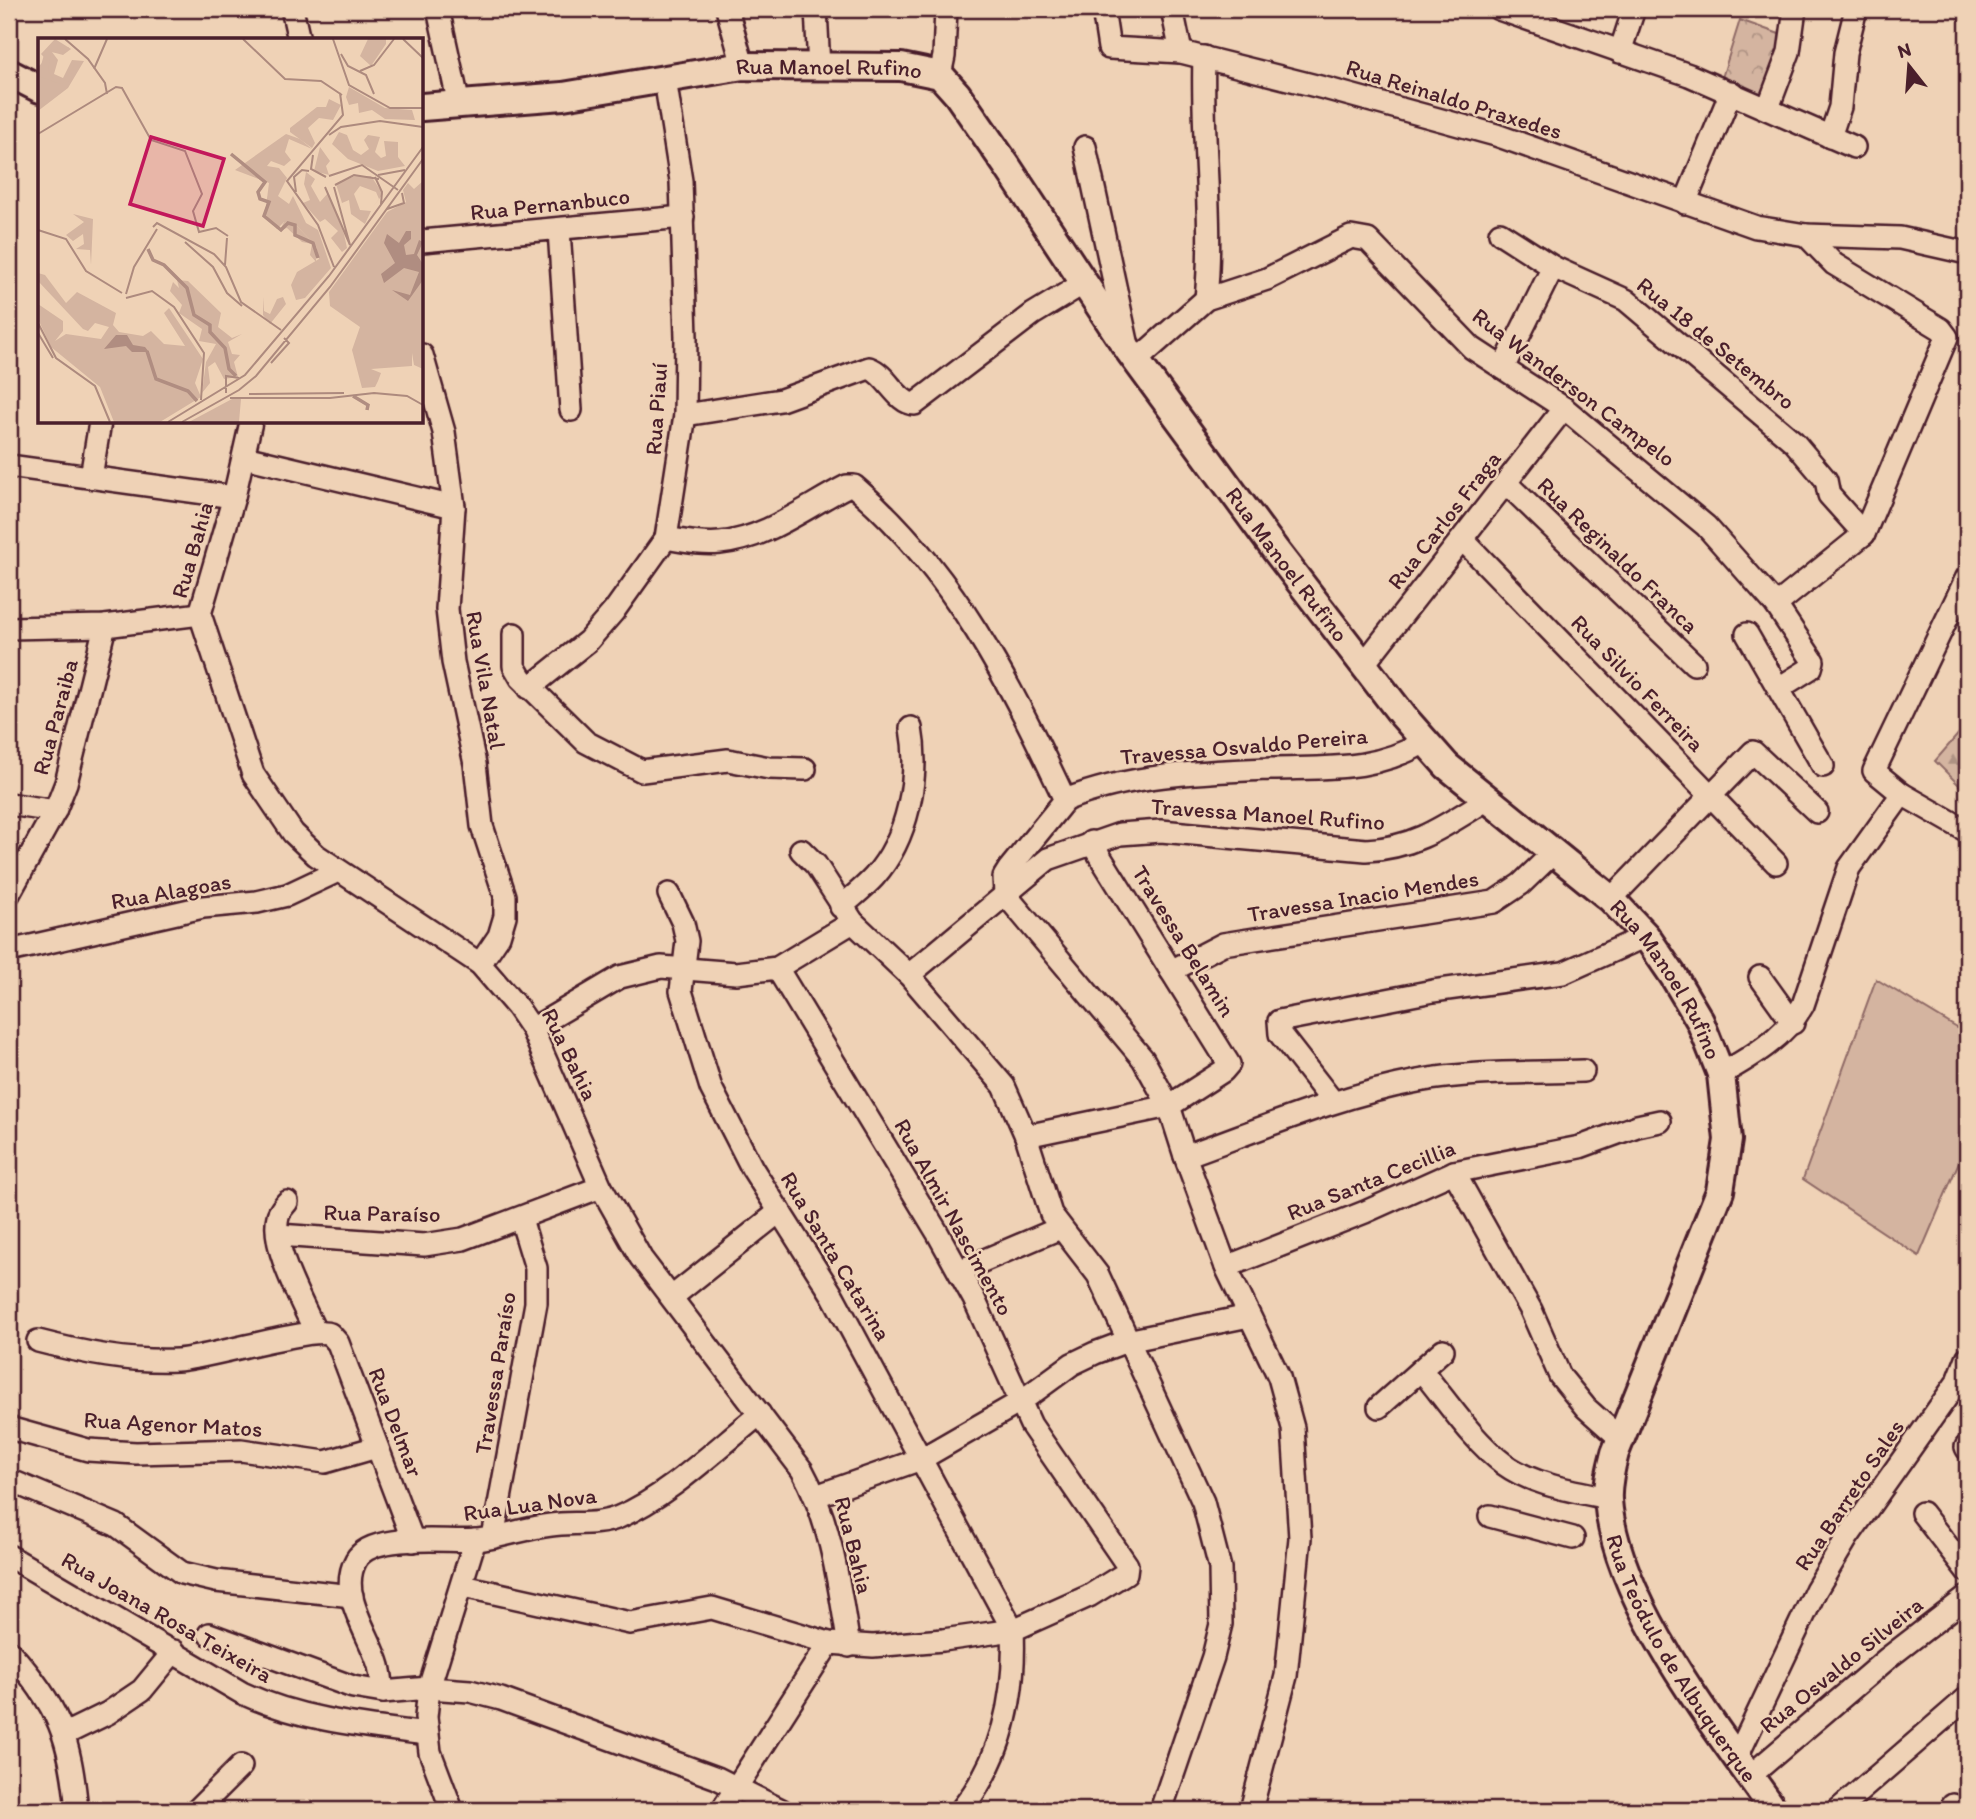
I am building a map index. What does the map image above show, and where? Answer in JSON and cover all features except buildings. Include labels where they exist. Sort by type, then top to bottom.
[{"type":"main road","name":"Rua Manoel Rufino","points":[[424,107],[563,96],[743,66],[901,67],[940,75],[957,94],[1133,356],[1276,551],[1425,742],[1447,766],[1611,900],[1646,936],[1700,1021],[1721,1074],[1727,1111],[1728,1140],[1720,1191],[1621,1439],[1611,1467],[1608,1498]]},
{"type":"main road","points":[[9,73],[38,88]]},
{"type":"main road","name":"Rua Teódulo de Albuquerque","points":[[1608,1498],[1621,1556],[1648,1620],[1774,1810]]},
{"type":"street","points":[[292,9],[299,38]]},
{"type":"street","points":[[438,9],[459,105]]},
{"type":"street","points":[[727,9],[743,66]]},
{"type":"street","points":[[816,9],[819,68]]},
{"type":"street","points":[[940,75],[945,47],[946,9]]},
{"type":"street","name":"Rua Reinaldo Praxedes","points":[[1103,9],[1109,48],[1181,52],[1205,57],[1496,135],[1756,227],[1807,235],[1900,238],[1967,253]]},
{"type":"street","points":[[1172,9],[1181,52]]},
{"type":"street","points":[[1499,9],[1731,92],[1854,147]]},
{"type":"street","points":[[1620,52],[1634,9]]},
{"type":"street","points":[[1768,108],[1789,52],[1795,9]]},
{"type":"street","points":[[1830,137],[1840,107],[1845,53],[1856,9]]},
{"type":"street","points":[[1085,147],[1133,356],[1206,299],[1209,233],[1203,128],[1205,57]]},
{"type":"street","name":"Rua Piauí","points":[[529,688],[588,641],[622,602],[666,538],[685,415],[683,217],[677,145],[665,79]]},
{"type":"street","points":[[1685,203],[1731,92]]},
{"type":"street","name":"Rua Pernanbuco","points":[[424,241],[683,217]]},
{"type":"street","points":[[559,230],[571,410]]},
{"type":"street","name":"Rua 18 de Setembro","points":[[1500,233],[1553,267],[1626,300],[1794,442],[1826,481],[1829,495],[1864,534]]},
{"type":"street","points":[[1776,606],[1864,534],[1947,337],[1941,329],[1834,264],[1807,235]]},
{"type":"street","name":"Rua Wanderson Campelo","points":[[1206,299],[1267,279],[1343,240],[1360,237],[1376,246],[1472,348],[1564,408],[1706,526],[1776,606],[1812,657],[1813,665],[1779,688]]},
{"type":"street","points":[[1503,368],[1553,267]]},
{"type":"street","points":[[685,415],[781,400],[869,368],[877,370],[911,405],[1033,314],[1084,283]]},
{"type":"street","name":"Rua Vila Natal","points":[[424,368],[430,406],[448,455],[453,507],[447,609],[453,662],[475,764],[482,826],[505,896],[505,916],[499,936],[480,964]]},
{"type":"street","name":"Rua Carlos Fraga","points":[[1364,664],[1564,408]]},
{"type":"street","points":[[91,477],[100,424]]},
{"type":"street","name":"Rua Bahia","points":[[251,424],[234,496],[200,614],[253,774],[293,833],[338,871],[480,964],[532,1029],[601,1187],[641,1258],[802,1470],[816,1496],[833,1557],[839,1645]]},
{"type":"street","points":[[244,457],[453,507]]},
{"type":"street","points":[[9,466],[234,496]]},
{"type":"street","name":"Rua Reginaldo Franca","points":[[1506,483],[1694,664]]},
{"type":"street","points":[[666,538],[702,544],[723,543],[749,536],[779,524],[847,486],[854,486],[948,584],[1014,692],[1065,800],[1009,869],[1004,877],[1005,894],[1143,1059],[1169,1106],[1227,1266],[1279,1377],[1293,1428],[1300,1538],[1286,1675],[1251,1810]]},
{"type":"street","name":"Rua Silvio Ferreira","points":[[1462,540],[1776,863]]},
{"type":"street","points":[[1967,577],[1875,768],[1877,776],[1902,794],[1967,831]]},
{"type":"street","points":[[9,628],[105,626],[200,614]]},
{"type":"street","name":"Rua Paraiba","points":[[9,894],[55,811],[78,739],[105,626]]},
{"type":"street","points":[[514,634],[514,666],[529,688],[586,742],[601,752],[650,772],[680,765],[728,760],[769,768],[805,769]]},
{"type":"street","points":[[1747,634],[1823,766]]},
{"type":"street","points":[[532,1029],[620,977],[661,967],[736,973],[777,968],[847,915],[875,876],[905,821],[915,749],[911,728]]},
{"type":"street","name":"Travessa Osvaldo Pereira","points":[[1065,800],[1097,787],[1156,775],[1372,764],[1425,742]]},
{"type":"street","points":[[1611,900],[1753,752],[1818,812]]},
{"type":"street","points":[[1721,1074],[1745,1061],[1793,1023],[1804,1005],[1849,868],[1902,794]]},
{"type":"street","name":"Travessa Manoel Rufino","points":[[909,975],[1048,859],[1091,842],[1120,834],[1161,831],[1340,848],[1393,849],[1420,840],[1488,799]]},
{"type":"street","points":[[9,804],[55,811]]},
{"type":"street","name":"Travessa Belamin","points":[[1091,842],[1228,1060],[1228,1068],[1169,1106]]},
{"type":"street","points":[[801,850],[816,865],[847,915],[909,975],[993,1070],[1014,1107],[1026,1136],[1044,1196],[1060,1228],[1090,1260],[1098,1275],[1203,1503],[1216,1549],[1222,1588],[1221,1624],[1213,1657],[1161,1810]]},
{"type":"street","name":"Travessa Inacio Mendes","points":[[1171,971],[1223,944],[1480,906],[1510,893],[1552,854]]},
{"type":"street","name":"Rua Alagoas","points":[[9,951],[203,907],[257,902],[288,895],[338,871]]},
{"type":"street","name":"Rua Santa Catarina","points":[[669,894],[685,932],[685,967],[681,990],[710,1088],[752,1168],[833,1296],[1013,1630]]},
{"type":"street","points":[[1333,1102],[1280,1034],[1279,1021],[1433,991],[1563,973],[1646,936]]},
{"type":"street","name":"Rua Almir Nascimento","points":[[777,968],[959,1271],[1020,1402],[1043,1444],[1073,1482],[1127,1564],[1126,1573],[1089,1596],[1013,1630]]},
{"type":"street","points":[[1760,977],[1793,1023]]},
{"type":"street","points":[[1185,1156],[1333,1102],[1422,1080],[1583,1072]]},
{"type":"street","points":[[1026,1136],[1169,1106]]},
{"type":"street","name":"Rua Santa Cecillia","points":[[1227,1266],[1365,1212],[1454,1172],[1580,1147],[1637,1126],[1661,1121]]},
{"type":"street","points":[[1454,1172],[1531,1310],[1560,1376],[1586,1408],[1621,1439]]},
{"type":"street","name":"Rua Paraíso","points":[[278,1235],[424,1245],[463,1239],[601,1187]]},
{"type":"street","points":[[278,1235],[278,1213],[287,1202]]},
{"type":"street","points":[[672,1297],[780,1210]]},
{"type":"street","name":"Travessa Paraíso","points":[[452,1810],[430,1752],[427,1734],[429,1688],[463,1586],[484,1539],[537,1303],[536,1268],[521,1219]]},
{"type":"street","points":[[959,1271],[1060,1228]]},
{"type":"street","name":"Rua Delmar","points":[[278,1235],[289,1271],[318,1331],[330,1334],[338,1343],[413,1541]]},
{"type":"street","points":[[816,1496],[921,1458],[1020,1402],[1072,1364],[1127,1341],[1249,1316]]},
{"type":"street","points":[[38,1341],[129,1360],[178,1360],[318,1331]]},
{"type":"street","points":[[1379,1407],[1443,1350]]},
{"type":"street","name":"Rua Barreto Sales","points":[[1744,1766],[1816,1590],[1847,1538],[1963,1380],[1967,1358]]},
{"type":"street","points":[[1420,1370],[1490,1452],[1506,1466],[1545,1482],[1608,1498]]},
{"type":"street","name":"Rua Lua Nova","points":[[352,1596],[352,1572],[356,1559],[365,1550],[413,1541],[484,1539],[551,1525],[603,1522],[618,1518],[655,1497],[760,1414]]},
{"type":"street","name":"Rua Agenor Matos","points":[[9,1427],[89,1450],[136,1453],[240,1450],[325,1462],[377,1447]]},
{"type":"street","points":[[9,1480],[116,1525],[182,1573],[216,1581],[352,1596],[359,1622],[379,1665],[383,1692]]},
{"type":"street","points":[[1922,1513],[1967,1571]]},
{"type":"street","points":[[1490,1516],[1573,1538]]},
{"type":"street","name":"Rua Joana Rosa Teixeira","points":[[9,1556],[242,1693],[270,1706],[307,1717],[427,1734]]},
{"type":"street","points":[[463,1586],[630,1623],[712,1608],[839,1645],[904,1645],[1013,1630],[1012,1685],[1002,1737],[991,1766],[961,1810]]},
{"type":"street","name":"Rua Osvaldo Silveira","points":[[1744,1766],[1967,1597]]},
{"type":"street","points":[[209,1634],[333,1682],[383,1692],[429,1688],[470,1691],[501,1699],[717,1778],[735,1790],[781,1810]]},
{"type":"street","points":[[722,1810],[839,1645]]},
{"type":"street","points":[[9,1651],[45,1695],[65,1734],[72,1761],[77,1810]]},
{"type":"street","points":[[65,1734],[108,1713],[142,1690],[174,1651]]},
{"type":"street","points":[[1838,1810],[1967,1698]]},
{"type":"street","points":[[197,1810],[241,1766]]},
{"type":"green space","points":[[1740,20],[1782,35],[1767,95],[1721,81]]},
{"type":"green space","points":[[1967,724],[1967,793],[1935,761]]},
{"type":"green space","points":[[1876,979],[1967,1034],[1967,1143],[1919,1256],[1803,1179]]}]
